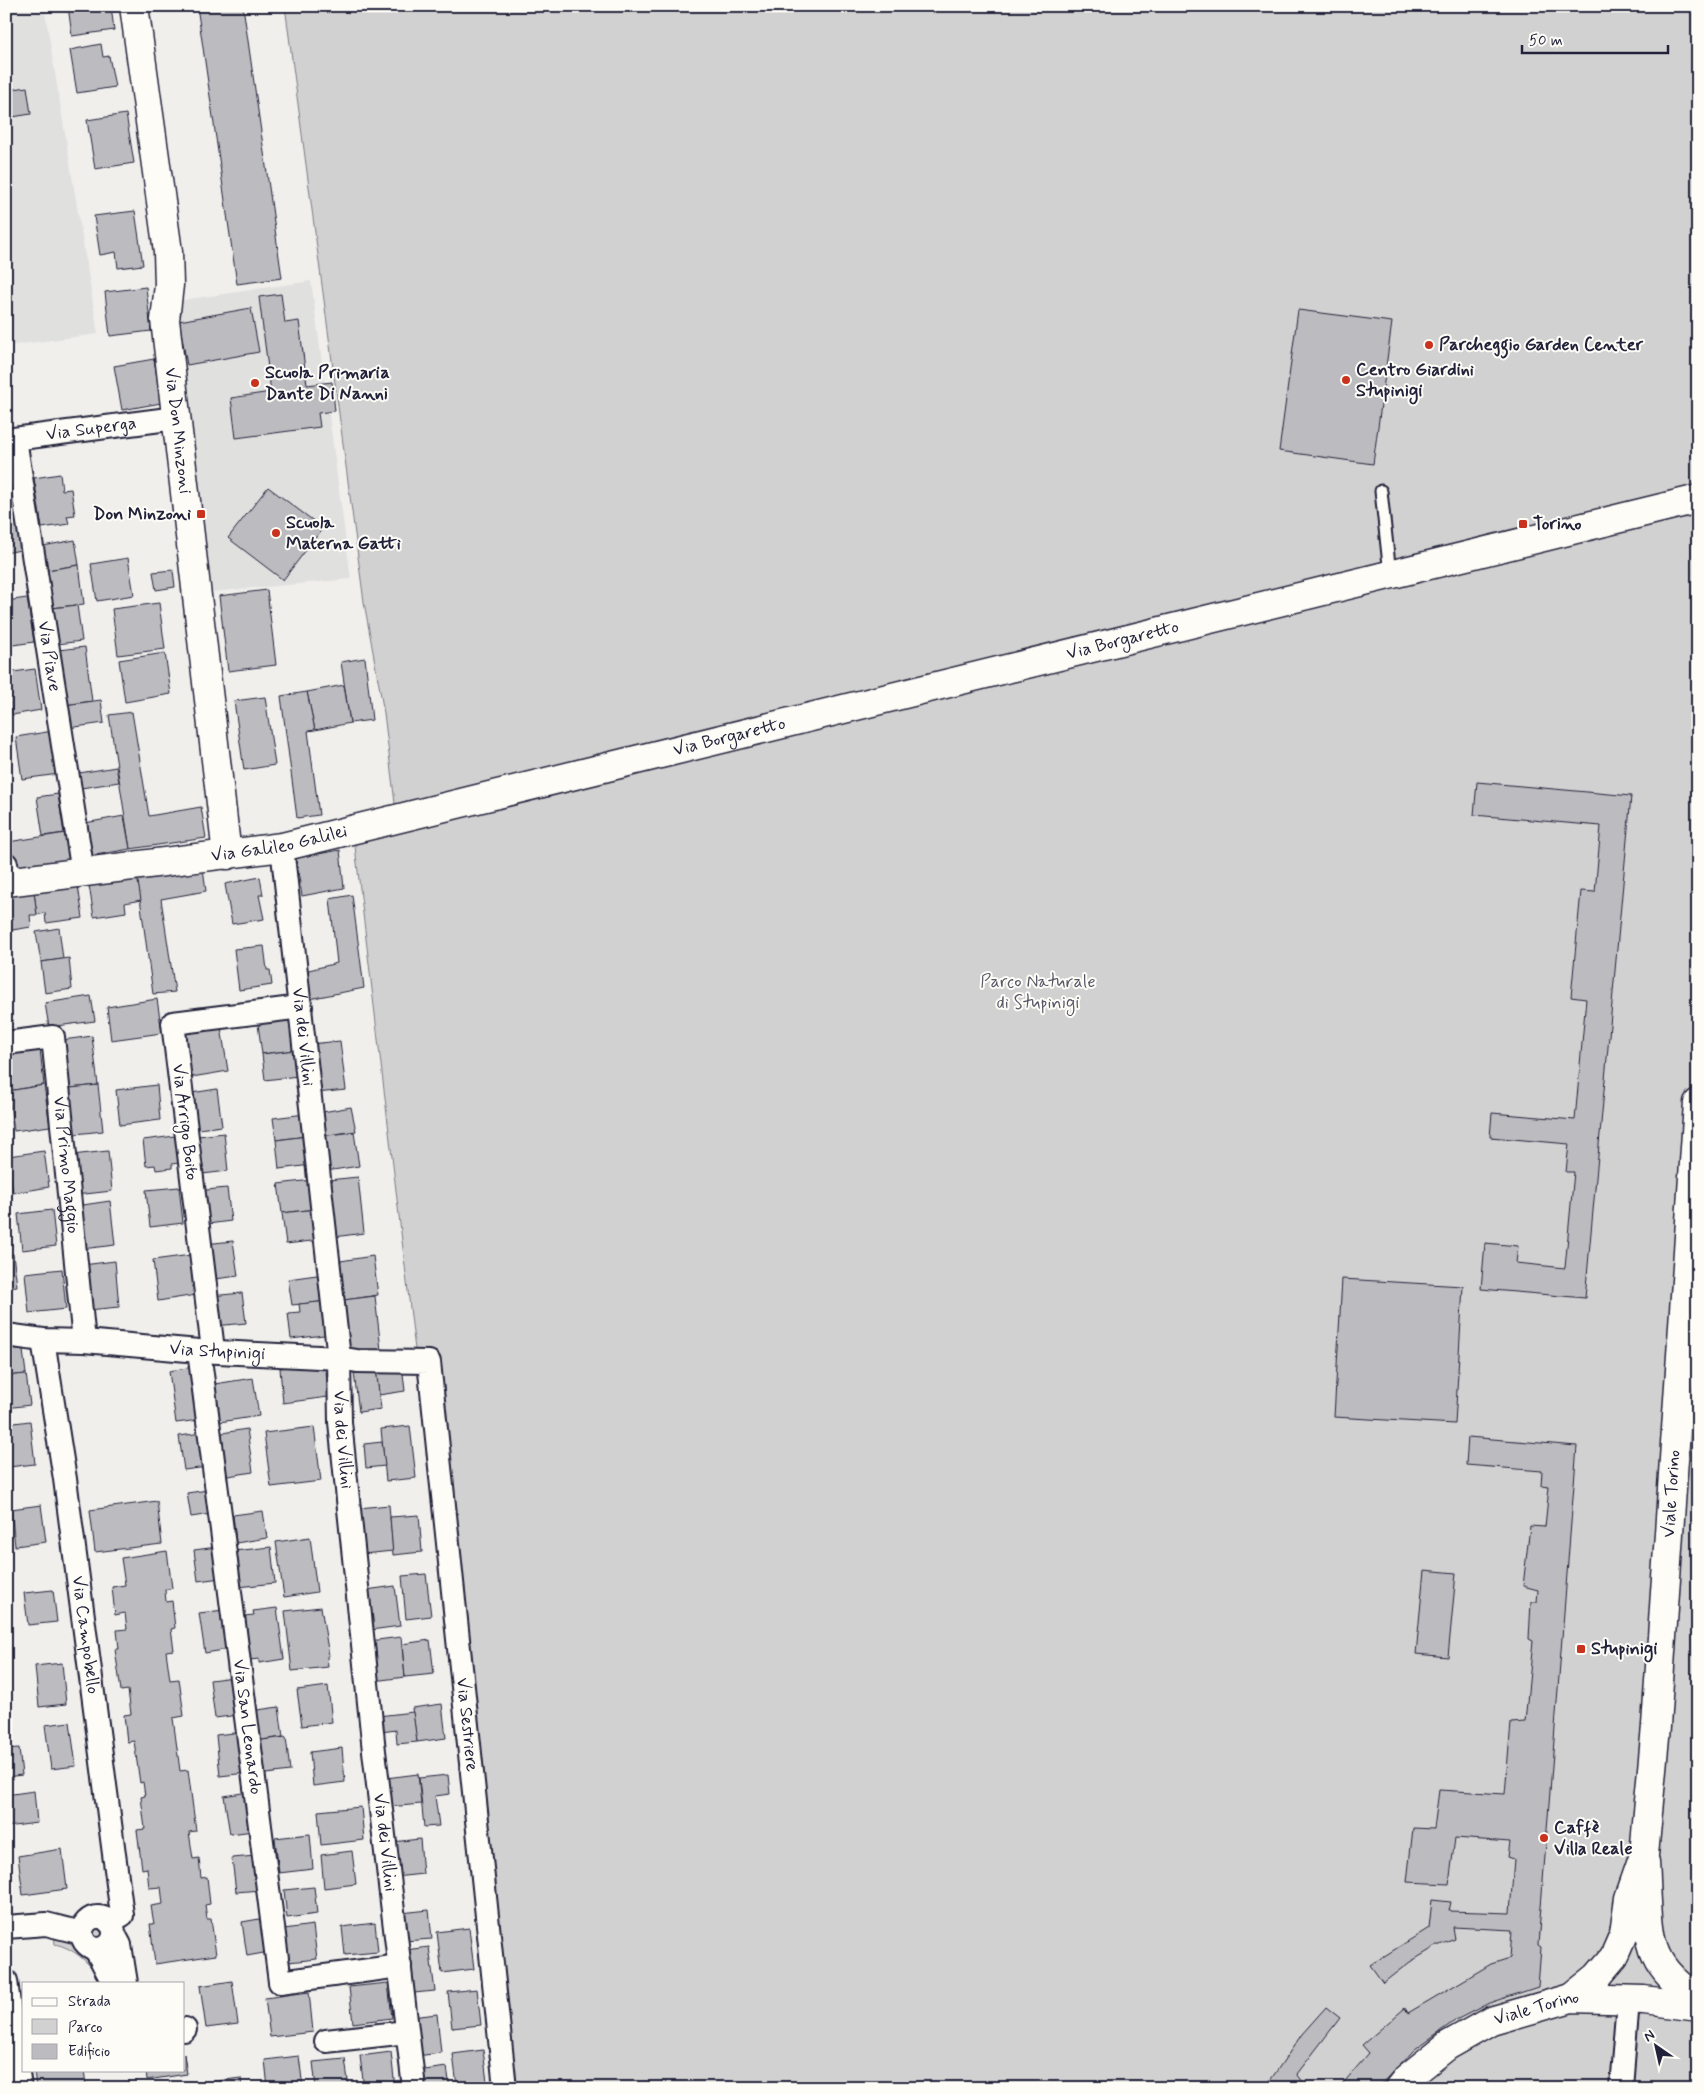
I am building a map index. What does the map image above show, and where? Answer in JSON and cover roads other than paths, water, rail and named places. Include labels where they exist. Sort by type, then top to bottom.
[{"type":"street","name":"Via Don Minzoni","points":[[134,6],[168,252],[169,285],[164,320],[227,855]]},
{"type":"street","name":"Via Superga","points":[[11,440],[176,418]]},
{"type":"street","name":"Via Piave","points":[[11,440],[83,873]]},
{"type":"street","name":"Via Borgaretto","points":[[548,783],[1698,499]]},
{"type":"street","name":"Via Galileo Galilei","points":[[7,876],[83,873],[282,847],[548,783]]},
{"type":"street","name":"Via dei Villini","points":[[282,847],[339,1358],[340,1422],[374,1751],[414,2088]]},
{"type":"street","name":"Via Arrigo Boito","points":[[206,1351],[172,1023],[301,1007]]},
{"type":"street","name":"Via Primo Maggio","points":[[6,1043],[53,1037],[84,1341]]},
{"type":"street","name":"Viale Torino","points":[[1644,1854],[1656,1726],[1698,1102]]},
{"type":"street","name":"Via Stupinigi","points":[[6,1335],[43,1340],[339,1358],[357,1361],[428,1362]]},
{"type":"street","name":"Via Campobello","points":[[43,1340],[65,1480],[122,1915],[99,1926]]},
{"type":"street","name":"Via San Leonardo","points":[[206,1351],[280,1982],[400,1966]]},
{"type":"street","name":"Via Sestriere","points":[[428,1362],[504,2088]]},
{"type":"street","points":[[1571,1998],[1597,1977],[1614,1957],[1624,1934],[1630,1898],[1644,1854]]},
{"type":"street","points":[[1644,1854],[1649,1931],[1656,1956],[1674,1980],[1698,2001]]},
{"type":"street","points":[[6,1927],[46,1924],[99,1926],[120,1945],[126,1982]]},
{"type":"street","points":[[99,1926],[84,1942],[96,1950],[108,1972],[118,1982]]},
{"type":"street","points":[[6,1981],[20,2053],[20,2088]]},
{"type":"street","name":"Viale Torino","points":[[1399,2088],[1407,2078],[1447,2046],[1491,2020],[1571,1998],[1628,2000],[1698,2007]]},
{"type":"street","points":[[1622,2088],[1628,2000]]},
{"type":"street","points":[[326,2041],[407,2032]]},
{"type":"lane","points":[[1381,492],[1390,575]]},
{"type":"place","name":"Parcheggio Garden Center","points":[[1429,345]]},
{"type":"place","name":"Centro Giardini Stupinigi","points":[[1346,380]]},
{"type":"place","name":"Scuola Primaria Dante Di Nanni","points":[[255,383]]},
{"type":"place","name":"Don Minzoni","points":[[201,514]]},
{"type":"place","name":"Torino","points":[[1523,524]]},
{"type":"place","name":"Scuola Materna Gatti","points":[[276,533]]},
{"type":"place","name":"Stupinigi","points":[[1581,1649]]},
{"type":"place","name":"Caffè Villa Reale","points":[[1544,1838]]},
{"type":"park label","name":"Parco Naturale di Stupinigi","points":[[1038,992]]}]
